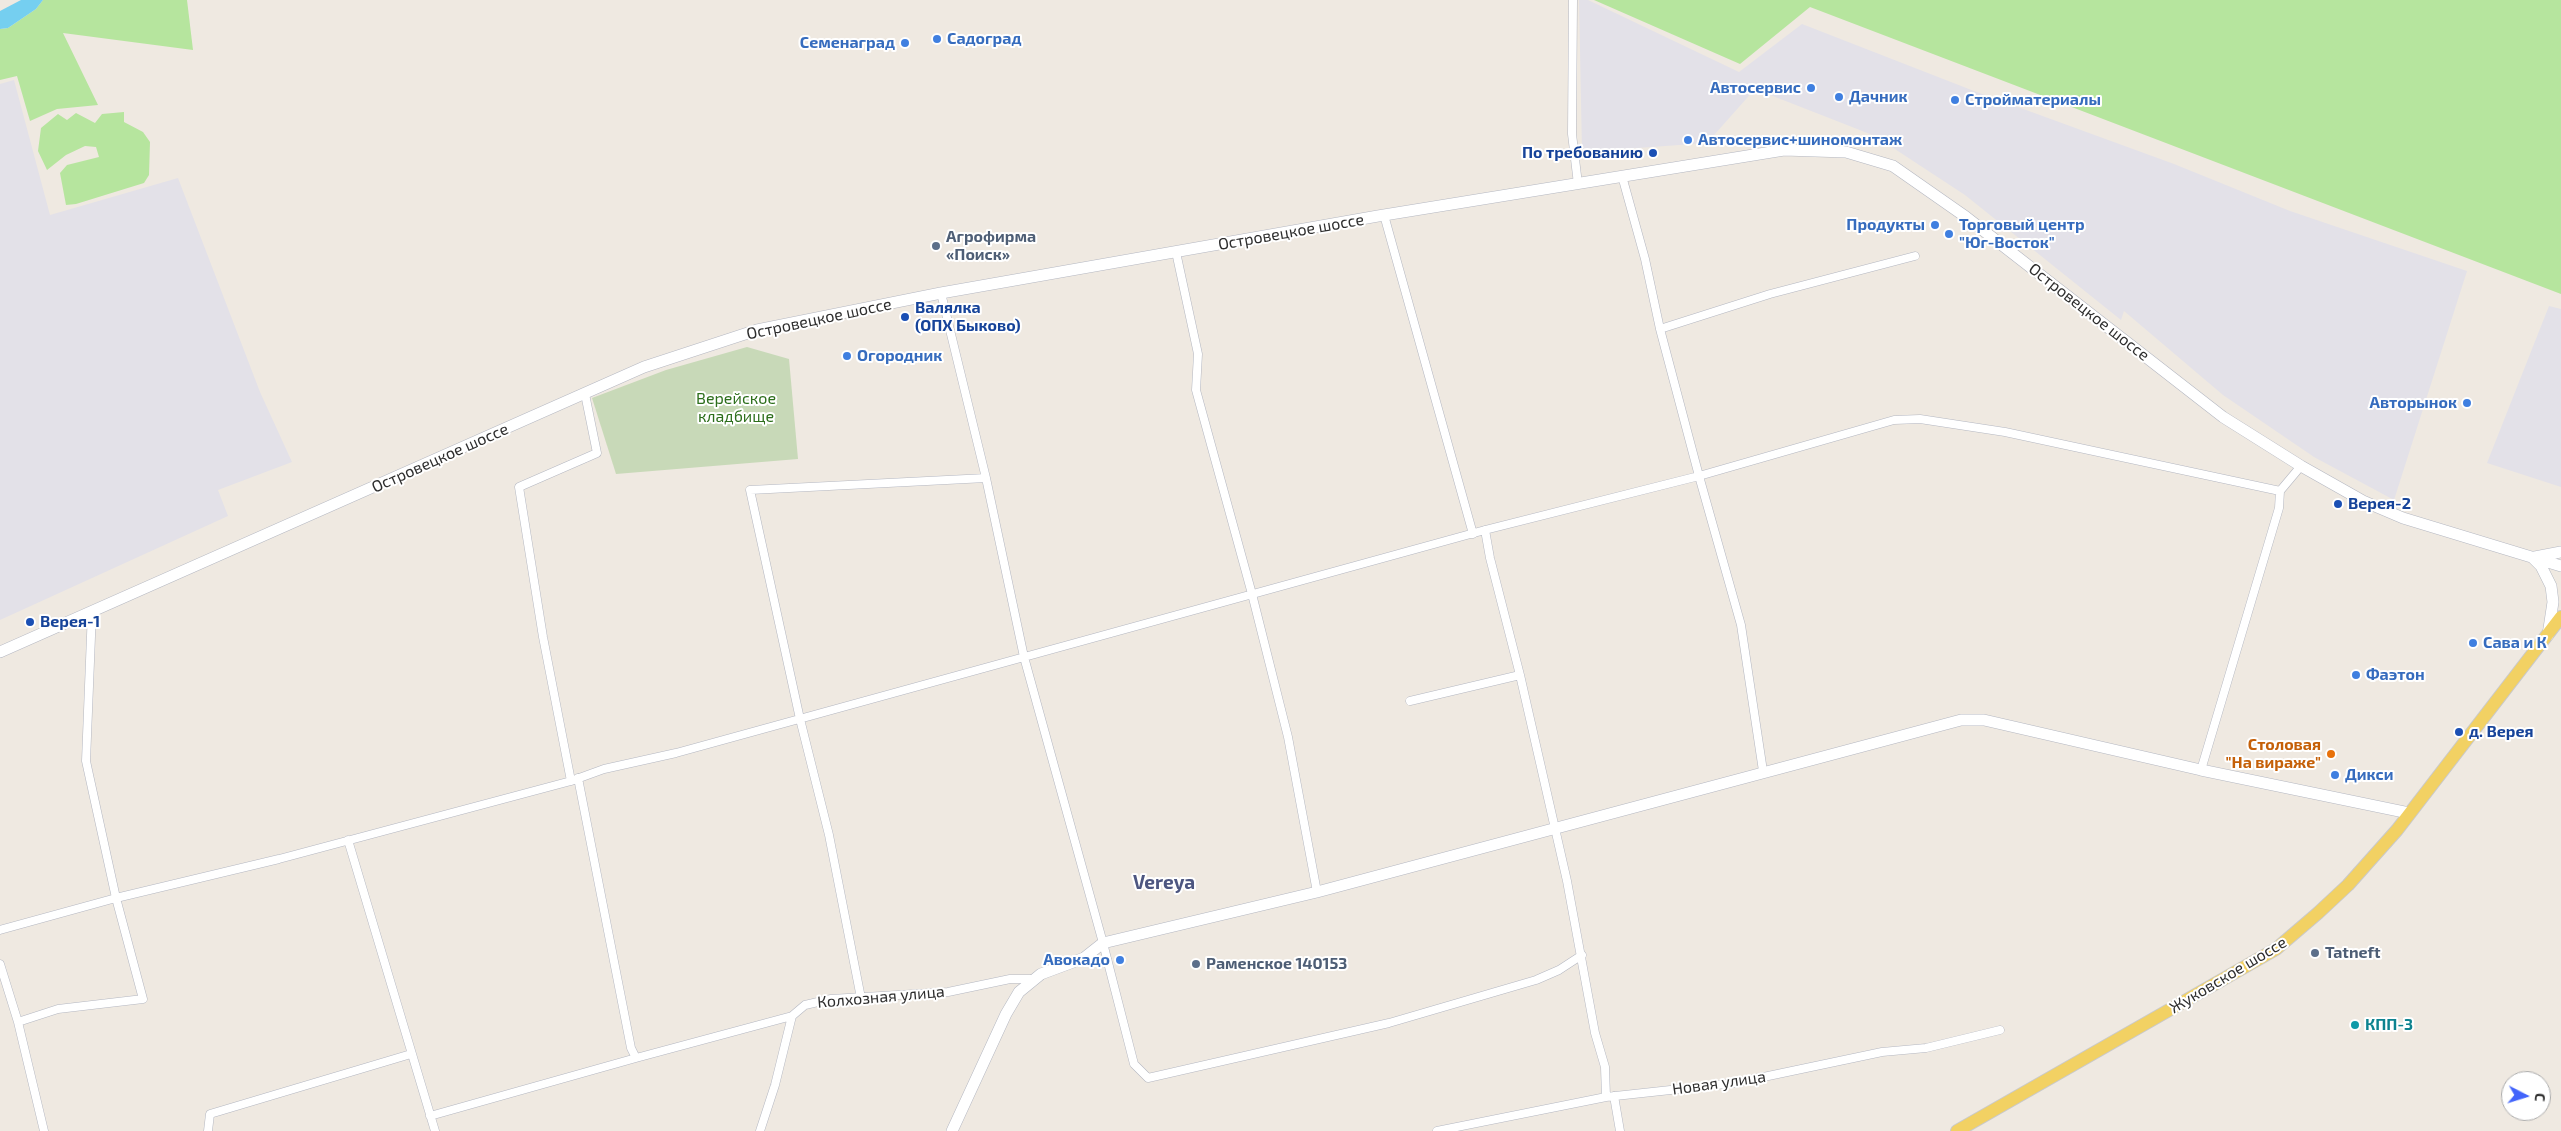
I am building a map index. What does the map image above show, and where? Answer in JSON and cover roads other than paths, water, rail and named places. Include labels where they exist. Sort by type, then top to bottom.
[{"type":"main road","name":"Островецкое шоссе","points":[[0,652],[644,367],[757,330],[941,293],[1384,215],[1784,150],[1846,152],[1893,166],[1966,217],[2223,416],[2301,466],[2402,518],[2561,566]]},
{"type":"main road","name":"Островецкое шоссе","points":[[2531,557],[2561,552]]},
{"type":"main road","points":[[2531,557],[2541,566],[2551,586],[2552,602],[2548,635]]},
{"type":"main road","name":"Жуковское шоссе","points":[[1957,1131],[2276,948],[2348,885],[2397,830],[2561,617]]},
{"type":"main road","points":[[952,1131],[1012,1002],[1032,979],[1084,958],[1103,943],[1317,892],[1961,720],[1984,720],[2201,770],[2410,813]]},
{"type":"street","points":[[1573,0],[1572,134],[1578,184]]},
{"type":"street","points":[[1622,176],[1645,259],[1660,329],[1741,625],[1763,772]]},
{"type":"street","points":[[1384,215],[1473,534]]},
{"type":"street","points":[[1176,252],[1198,354],[1196,390],[1252,594],[1288,737],[1317,892]]},
{"type":"street","points":[[1660,329],[1770,294],[1914,256]]},
{"type":"street","points":[[941,293],[986,478],[1024,657],[1103,943],[1134,1064],[1148,1078],[1389,1023],[1536,980],[1559,970],[1582,955]]},
{"type":"street","points":[[585,394],[597,453],[518,487],[574,780],[631,1048],[636,1058]]},
{"type":"street","points":[[0,930],[116,898],[280,859],[574,780],[604,769],[676,753],[1485,530],[1699,476],[1894,420],[1920,419],[2005,432],[2280,491]]},
{"type":"street","points":[[2201,770],[2278,508],[2280,491],[2301,466]]},
{"type":"street","points":[[861,998],[829,835],[800,719],[750,490],[986,478]]},
{"type":"street","points":[[1485,530],[1490,558],[1520,675],[1582,955],[1595,1032],[1620,1131]]},
{"type":"street","points":[[18,1022],[58,1009],[143,1000],[116,898],[86,762],[92,611]]},
{"type":"street","points":[[1410,701],[1520,675]]},
{"type":"street","points":[[348,840],[435,1131]]},
{"type":"street","points":[[0,964],[18,1022],[44,1131]]},
{"type":"street","name":"Колхозная улица","points":[[430,1116],[792,1016],[796,1010],[816,1001],[948,992],[1010,979],[1032,979]]},
{"type":"street","points":[[760,1131],[775,1085],[792,1016]]},
{"type":"street","name":"Новая улица","points":[[1437,1131],[1610,1097],[1735,1083],[1882,1052],[1926,1048],[2000,1030]]},
{"type":"street","points":[[208,1131],[210,1114],[411,1054]]},
{"type":"water","points":[[21,0],[43,0],[36,9],[8,28],[0,29],[0,11]]},
{"type":"place","name":"Садоград","points":[[937,39]]},
{"type":"place","name":"Семенаград","points":[[905,43]]},
{"type":"place","name":"Автосервис","points":[[1811,88]]},
{"type":"place","name":"Дачник","points":[[1839,97]]},
{"type":"place","name":"Стройматериалы","points":[[1955,100]]},
{"type":"place","name":"Автосервис+шиномонтаж","points":[[1688,140]]},
{"type":"place","name":"По требованию","points":[[1653,153]]},
{"type":"place","name":"Продукты","points":[[1935,225]]},
{"type":"place","name":"Торговый центр \"Юг-Восток\"","points":[[1949,234]]},
{"type":"place","name":"Агрофирма «Поиск»","points":[[936,246]]},
{"type":"place","name":"Валялка (ОПХ Быково)","points":[[905,317]]},
{"type":"place","name":"Огородник","points":[[847,356]]},
{"type":"place","name":"Авторынок","points":[[2467,403]]},
{"type":"place","name":"Верея-2","points":[[2338,504]]},
{"type":"place","name":"Верея-1","points":[[30,622]]},
{"type":"place","name":"Сава и К","points":[[2473,643]]},
{"type":"place","name":"Фаэтон","points":[[2356,675]]},
{"type":"place","name":"д. Верея","points":[[2459,732]]},
{"type":"place","name":"Столовая \"На вираже\"","points":[[2331,754]]},
{"type":"place","name":"Дикси","points":[[2335,775]]},
{"type":"place","name":"Tatneft","points":[[2315,953]]},
{"type":"place","name":"Авокадо","points":[[1120,960]]},
{"type":"place","name":"Раменское 140153","points":[[1196,964]]},
{"type":"place","name":"КПП-3","points":[[2355,1025]]},
{"type":"district","name":"Vereya","points":[[1164,883]]},
{"type":"park label","name":"Верейское кладбище","points":[[736,408]]}]
